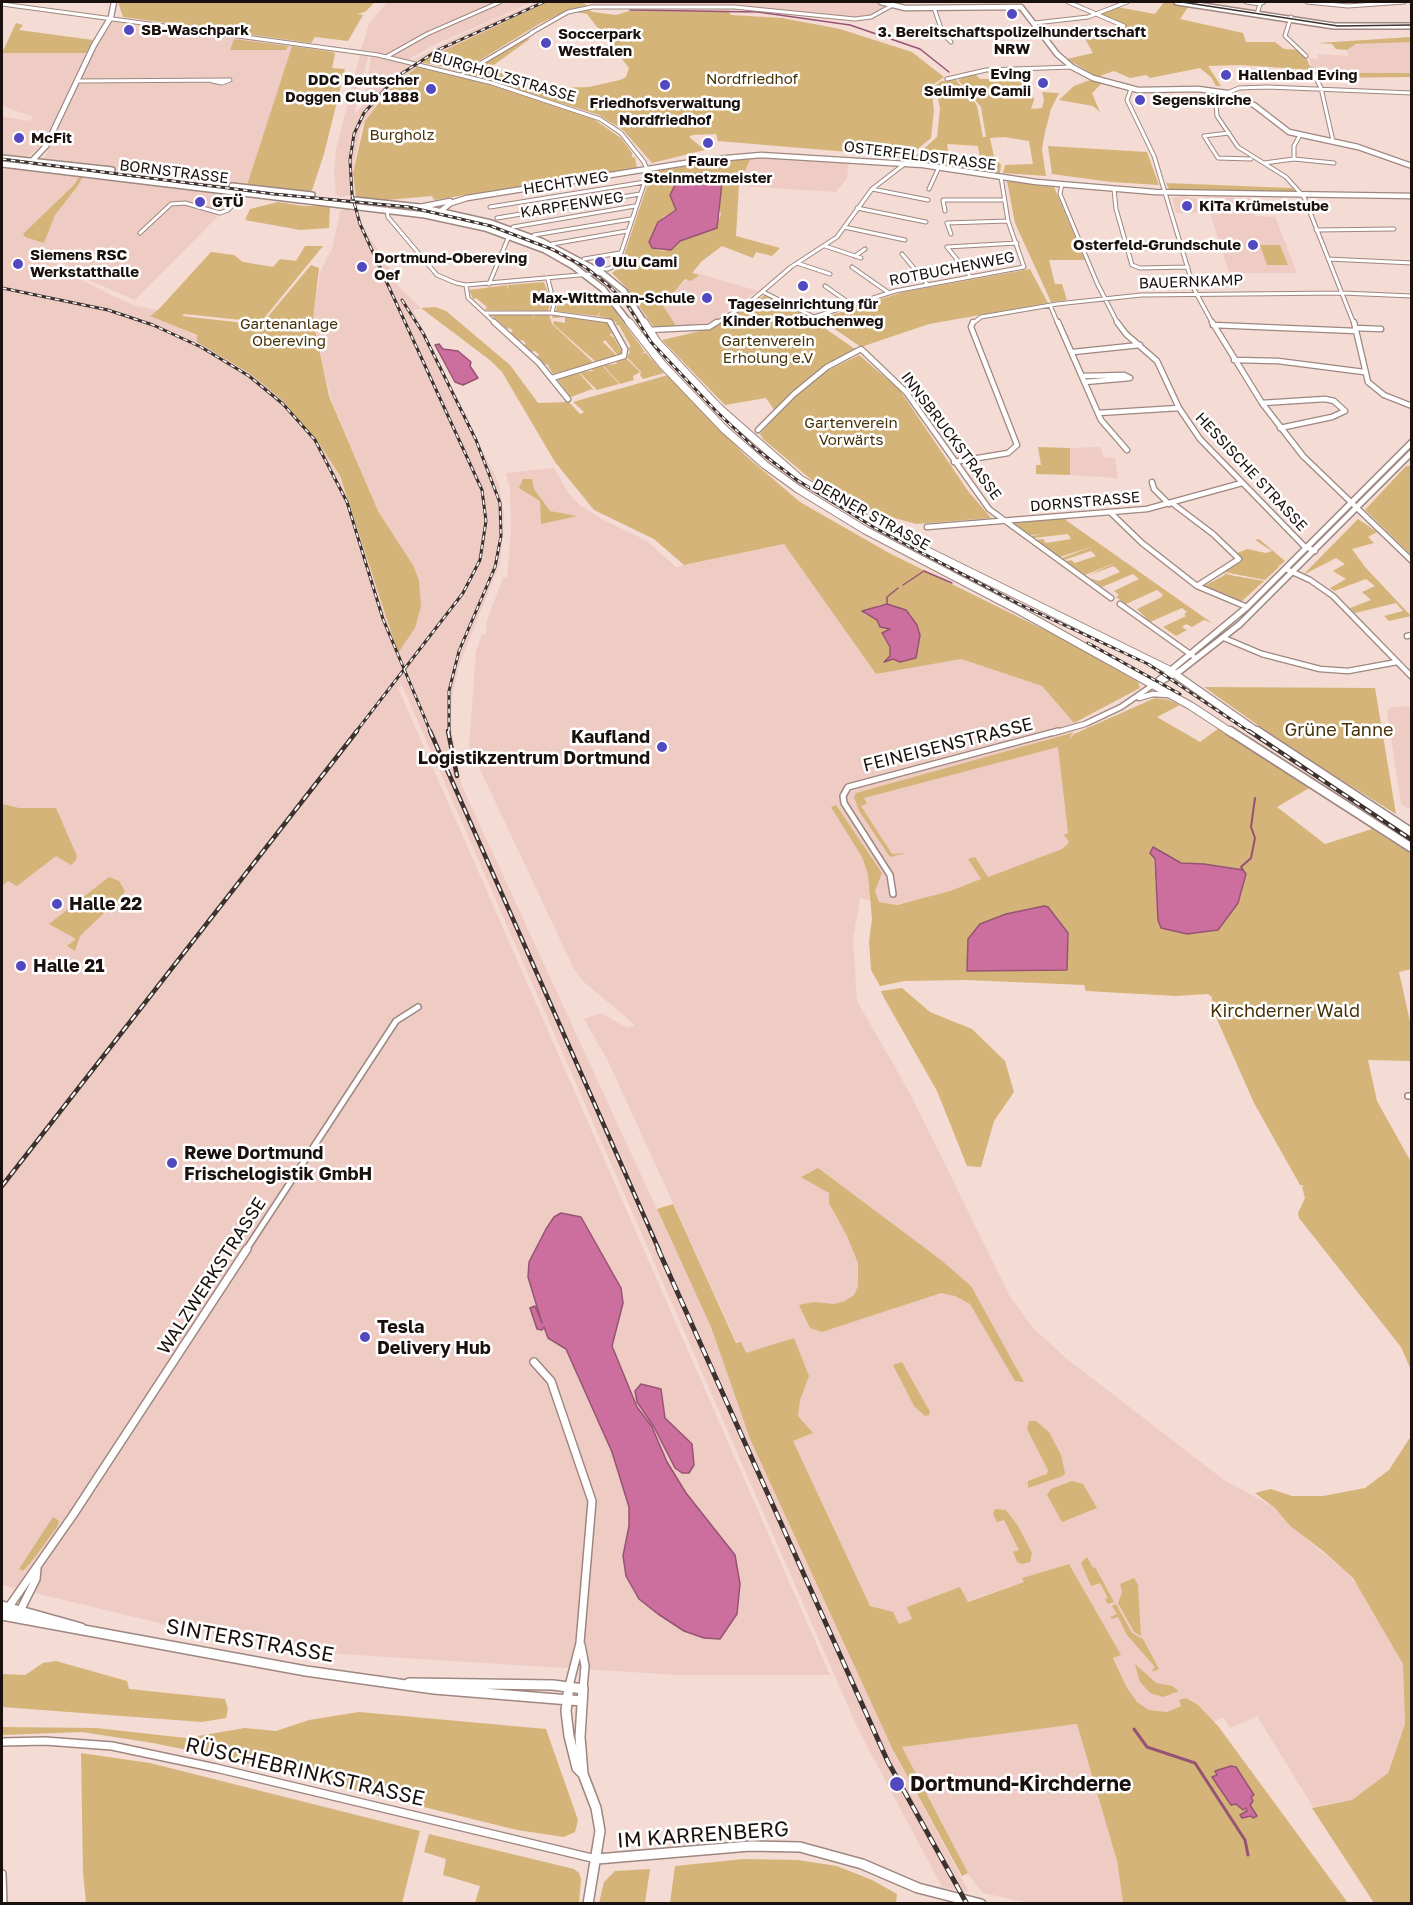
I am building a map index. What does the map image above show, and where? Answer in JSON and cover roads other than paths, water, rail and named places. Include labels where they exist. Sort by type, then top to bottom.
[{"type":"main road","points":[[1178,2],[1259,8]]},
{"type":"main road","points":[[1196,2],[1259,8],[1291,18],[1349,25],[1412,25]]},
{"type":"main road","name":"BORNSTRASSE","points":[[2,158],[249,188],[343,202]]},
{"type":"main road","name":"BORNSTRASSE","points":[[2,164],[244,193],[343,202]]},
{"type":"main road","name":"DERNER STRASSE","points":[[343,202],[441,210],[531,237],[602,273],[628,296],[649,330],[667,353],[736,425],[778,462],[819,491],[869,521],[1026,602],[1172,672],[1307,766],[1412,832]]},
{"type":"main road","name":"DERNER STRASSE","points":[[343,202],[434,216],[509,236],[555,255],[587,276],[616,303],[655,356],[724,429],[786,481],[865,530],[1012,606],[1173,696],[1412,848]]},
{"type":"street","points":[[25,167],[46,146],[98,38],[112,19],[114,2]]},
{"type":"street","points":[[386,57],[427,34],[500,2]]},
{"type":"street","points":[[881,2],[891,6],[934,8],[1021,7]]},
{"type":"street","points":[[1018,2],[1051,47],[1072,67],[1093,78],[1131,89],[1198,89],[1227,93],[1254,105],[1280,127],[1300,135],[1333,141],[1412,165]]},
{"type":"street","points":[[1068,2],[1124,26]]},
{"type":"street","points":[[1035,23],[1070,20],[1097,14],[1127,2]]},
{"type":"street","points":[[1247,2],[1259,8]]},
{"type":"street","points":[[1307,2],[1348,6],[1404,2]]},
{"type":"street","name":"BURGHOLZSTRASSE","points":[[2,4],[386,57],[461,75],[541,98],[600,119],[621,133],[647,169]]},
{"type":"street","points":[[461,75],[553,20],[587,7],[651,4],[747,7],[855,20],[871,17],[891,6]]},
{"type":"street","points":[[934,8],[943,34],[951,42]]},
{"type":"street","points":[[1291,18],[1284,33],[1306,56]]},
{"type":"street","points":[[947,79],[986,70],[1072,67]]},
{"type":"street","points":[[1311,69],[1320,90],[1333,141]]},
{"type":"street","points":[[77,81],[212,81]]},
{"type":"street","points":[[1227,93],[1247,87],[1412,93]]},
{"type":"street","points":[[1131,89],[1126,100],[1153,154],[1196,293],[1213,326],[1262,403],[1311,465],[1412,561]]},
{"type":"street","points":[[1215,93],[1217,116],[1242,151],[1286,177],[1301,194],[1342,292],[1355,329],[1368,382],[1379,392],[1412,406]]},
{"type":"street","points":[[1229,133],[1204,135],[1216,157],[1254,159]]},
{"type":"street","points":[[1294,159],[1294,147],[1300,135]]},
{"type":"street","name":"OSTERFELDSTRASSE","points":[[434,216],[461,199],[716,158],[773,154],[939,167],[1001,177],[1114,189],[1165,192],[1412,196]]},
{"type":"street","points":[[649,330],[709,327],[763,292],[796,263],[825,246],[844,228],[872,189],[911,159]]},
{"type":"street","points":[[1262,163],[1294,159],[1334,163]]},
{"type":"street","points":[[929,189],[939,167]]},
{"type":"street","points":[[594,269],[615,267],[645,182],[647,169]]},
{"type":"street","name":"ROTBUCHENWEG","points":[[763,292],[813,317],[889,293],[1025,266],[1008,221],[1001,177]]},
{"type":"street","points":[[933,181],[941,182]]},
{"type":"street","name":"HECHTWEG","points":[[490,207],[645,182]]},
{"type":"street","name":"HESSISCHE STRASSE","points":[[1062,184],[1060,194],[1104,298],[1121,327],[1157,361],[1179,408],[1197,436],[1307,548],[1315,551]]},
{"type":"street","points":[[140,233],[171,204],[185,203],[220,213],[228,210],[249,188]]},
{"type":"street","points":[[872,189],[928,200]]},
{"type":"street","points":[[1114,189],[1116,209],[1132,265],[1140,268],[1188,267]]},
{"type":"street","points":[[497,218],[640,194]]},
{"type":"street","points":[[420,207],[461,199]]},
{"type":"street","points":[[459,215],[455,208],[461,199]]},
{"type":"street","points":[[917,206],[922,199]]},
{"type":"street","points":[[945,211],[943,200],[1004,200]]},
{"type":"street","name":"KARPFENWEG","points":[[513,227],[635,206]]},
{"type":"street","points":[[857,208],[926,222]]},
{"type":"street","points":[[387,209],[388,217],[437,275],[466,285],[602,273]]},
{"type":"street","points":[[534,235],[631,219]]},
{"type":"street","points":[[951,234],[947,223],[1008,221]]},
{"type":"street","points":[[844,228],[905,240]]},
{"type":"street","points":[[1316,230],[1394,229]]},
{"type":"street","points":[[552,244],[627,231]]},
{"type":"street","points":[[489,284],[509,236]]},
{"type":"street","points":[[971,277],[947,250],[947,247],[1017,243]]},
{"type":"street","points":[[825,246],[861,258]]},
{"type":"street","points":[[855,256],[865,249]]},
{"type":"street","points":[[584,259],[620,253]]},
{"type":"street","points":[[902,254],[928,285]]},
{"type":"street","points":[[1328,259],[1412,263]]},
{"type":"street","points":[[796,263],[830,274]]},
{"type":"street","points":[[852,267],[889,293]]},
{"type":"street","points":[[548,279],[554,304],[552,313]]},
{"type":"street","points":[[466,285],[468,298],[552,378],[568,399]]},
{"type":"street","points":[[825,286],[852,305]]},
{"type":"street","name":"BAUERNKAMP","points":[[974,320],[1050,305],[1104,298],[1196,293],[1342,292],[1412,296]]},
{"type":"street","points":[[1050,305],[1073,352],[1098,413],[1120,446],[1127,450]]},
{"type":"street","points":[[484,313],[552,313],[609,321],[626,352],[620,359],[552,378]]},
{"type":"street","points":[[954,462],[1008,453],[1013,451],[1017,445],[971,327],[974,320]]},
{"type":"street","points":[[1213,326],[1381,330]]},
{"type":"street","points":[[1073,352],[1113,350],[1140,345]]},
{"type":"street","points":[[758,430],[794,394],[827,367],[861,349]]},
{"type":"street","name":"INNSBRUCKSTRASSE","points":[[861,349],[906,392],[981,501],[1003,521],[1111,598]]},
{"type":"street","points":[[1234,360],[1269,361],[1364,372]]},
{"type":"street","points":[[1083,376],[1124,375],[1130,378],[1085,382]]},
{"type":"street","points":[[1262,403],[1325,399],[1334,401],[1345,411],[1343,414],[1332,417],[1280,428]]},
{"type":"street","points":[[1098,413],[1179,408]]},
{"type":"street","points":[[1154,685],[1247,607],[1412,442]]},
{"type":"street","points":[[1172,672],[1197,659],[1224,638],[1294,573],[1411,453]]},
{"type":"street","points":[[1152,482],[1154,489],[1213,534],[1239,559],[1197,586]]},
{"type":"street","name":"DORNSTRASSE","points":[[927,527],[1147,509],[1242,483]]},
{"type":"street","points":[[1110,512],[1142,543],[1197,586],[1247,607]]},
{"type":"street","points":[[1286,569],[1312,581],[1333,596],[1412,677]]},
{"type":"street","points":[[1120,604],[1197,659]]},
{"type":"street","points":[[1224,638],[1263,654],[1320,669],[1348,671],[1397,662]]},
{"type":"street","name":"FEINEISENSTRASSE","points":[[893,894],[890,875],[844,803],[843,796],[848,787],[1067,730],[1101,717],[1154,685]]},
{"type":"street","name":"FEINEISENSTRASSE","points":[[1134,699],[1153,694],[1173,696]]},
{"type":"street","name":"WALZWERKSTRASSE","points":[[4,1611],[28,1576],[37,1568],[388,1032],[396,1021],[418,1007]]},
{"type":"street","points":[[534,1362],[551,1381],[592,1501],[580,1643],[567,1699],[571,1745],[577,1768],[583,1774]]},
{"type":"street","name":"WALZWERKSTRASSE","points":[[19,1614],[36,1579],[37,1568]]},
{"type":"street","name":"SINTERSTRASSE","points":[[4,1611],[69,1629],[86,1630],[283,1667],[407,1683],[434,1689],[582,1701]]},
{"type":"street","points":[[580,1643],[585,1666],[580,1737],[583,1774],[596,1808],[600,1831],[588,1904]]},
{"type":"street","name":"SINTERSTRASSE","points":[[407,1683],[569,1686],[583,1689]]},
{"type":"street","name":"RÜSCHEBRINKSTRASSE","points":[[2,1742],[68,1742],[123,1749],[216,1768],[597,1859]]},
{"type":"street","name":"IM KARRENBERG","points":[[597,1859],[750,1846],[800,1847],[862,1864],[918,1888],[981,1904]]},
{"type":"street","points":[[2,1874],[3,1904]]},
{"type":"waterway","points":[[630,10],[758,12],[850,25],[920,49],[949,72]]},
{"type":"waterway","points":[[903,585],[924,571],[952,583]]},
{"type":"waterway","points":[[887,604],[887,597],[898,588]]},
{"type":"waterway","points":[[1243,870],[1241,867],[1251,858],[1255,838],[1251,827],[1255,798]]},
{"type":"waterway","points":[[1134,1729],[1147,1747],[1195,1763],[1245,1840],[1248,1855]]},
{"type":"tram line","points":[[1182,2],[1338,26],[1412,25]]},
{"type":"railway","points":[[354,202],[350,160],[354,134],[364,113],[395,78],[438,50],[544,2]]},
{"type":"railway","points":[[2,159],[274,194],[354,202]]},
{"type":"railway","points":[[354,202],[409,207],[491,226],[554,250],[585,267],[626,303],[651,342],[716,411],[756,449],[797,480],[875,528],[1019,604],[1148,664],[1251,733]]},
{"type":"railway","points":[[354,202],[360,224],[482,490],[486,521],[480,560],[463,593],[404,669]]},
{"type":"railway","points":[[2,288],[108,310],[153,325],[201,347],[249,376],[283,404],[315,440],[347,502],[383,619],[404,669]]},
{"type":"railway","points":[[402,300],[423,333],[476,440],[500,503],[501,536],[495,567],[459,651],[449,691],[449,733]]},
{"type":"railway","points":[[1088,643],[1180,694]]},
{"type":"railway","points":[[355,733],[404,669]]},
{"type":"railway","points":[[404,669],[431,733]]},
{"type":"railway","points":[[2,1186],[357,731]]},
{"type":"railway","points":[[430,731],[659,1250]]},
{"type":"railway","points":[[448,731],[457,776]]},
{"type":"railway","points":[[1249,731],[1412,840]]},
{"type":"railway","points":[[658,1249],[888,1762],[967,1904]]},
{"type":"place","name":"3. Bereitschaftspolizeihundertschaft NRW","points":[[1012,14]]},
{"type":"place","name":"SB-Waschpark","points":[[129,30]]},
{"type":"place","name":"Soccerpark Westfalen","points":[[546,43]]},
{"type":"place","name":"Hallenbad Eving","points":[[1226,75]]},
{"type":"place","name":"Eving Selimiye Camii","points":[[1043,83]]},
{"type":"place","name":"Friedhofsverwaltung Nordfriedhof","points":[[665,85]]},
{"type":"place","name":"DDC Deutscher Doggen Club 1888","points":[[431,89]]},
{"type":"place","name":"Segenskirche","points":[[1140,100]]},
{"type":"place","name":"McFit","points":[[19,138]]},
{"type":"place","name":"Faure Steinmetzmeister","points":[[708,143]]},
{"type":"place","name":"GTÜ","points":[[200,202]]},
{"type":"place","name":"KiTa Krümelstube","points":[[1187,206]]},
{"type":"place","name":"Osterfeld-Grundschule","points":[[1253,245]]},
{"type":"place","name":"Ulu Cami","points":[[600,262]]},
{"type":"place","name":"Siemens RSC Werkstatthalle","points":[[18,264]]},
{"type":"place","name":"Dortmund-Obereving Oef","points":[[362,267]]},
{"type":"place","name":"Tageseinrichtung für Kinder Rotbuchenweg","points":[[803,286]]},
{"type":"place","name":"Max-Wittmann-Schule","points":[[707,298]]},
{"type":"place","name":"Kaufland Logistikzentrum Dortmund","points":[[662,747]]},
{"type":"place","name":"Halle 22","points":[[57,904]]},
{"type":"place","name":"Halle 21","points":[[21,966]]},
{"type":"place","name":"Rewe Dortmund Frischelogistik GmbH","points":[[172,1163]]},
{"type":"place","name":"Tesla Delivery Hub","points":[[365,1337]]},
{"type":"place","name":"Dortmund-Kirchderne","points":[[897,1784]]},
{"type":"park label","name":"Nordfriedhof","points":[[752,79]]},
{"type":"park label","name":"Burgholz","points":[[402,135]]},
{"type":"park label","name":"Gartenanlage Obereving","points":[[289,332]]},
{"type":"park label","name":"Gartenverein Erholung e.V","points":[[768,350]]},
{"type":"park label","name":"Gartenverein Vorwärts","points":[[851,432]]},
{"type":"park label","name":"Grüne Tanne","points":[[1339,730]]},
{"type":"park label","name":"Kirchderner Wald","points":[[1285,1011]]}]
